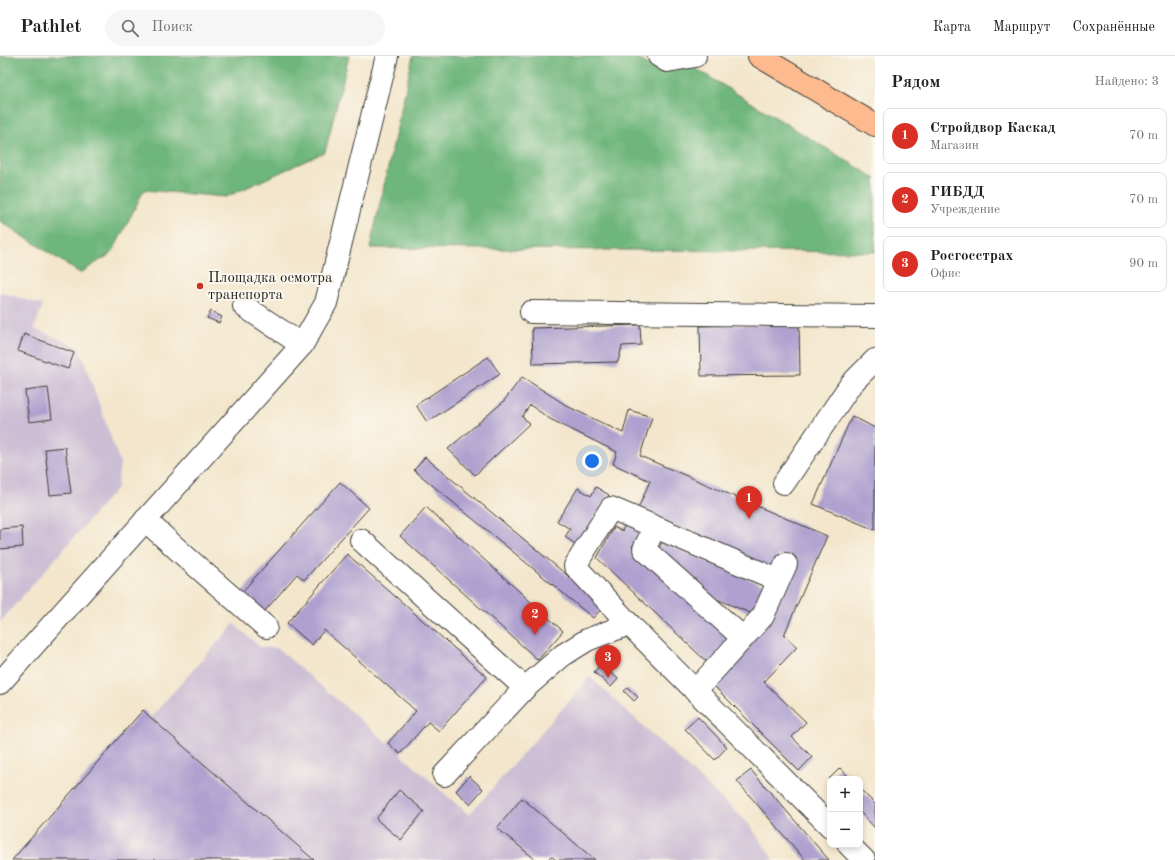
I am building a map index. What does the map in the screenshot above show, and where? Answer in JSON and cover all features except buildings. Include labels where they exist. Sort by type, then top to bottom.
[{"type":"main road","points":[[759,56],[875,125]]},
{"type":"street","points":[[0,683],[302,345],[326,303],[388,56]]},
{"type":"street","points":[[659,56],[667,61],[695,56]]},
{"type":"street","points":[[244,306],[302,345]]},
{"type":"street","points":[[531,312],[875,316]]},
{"type":"street","points":[[784,483],[851,384],[875,360]]},
{"type":"street","points":[[695,691],[763,616],[782,572],[655,527],[611,508],[574,566],[629,624],[695,691],[827,823]]},
{"type":"street","points":[[145,520],[266,627]]},
{"type":"street","points":[[655,527],[644,549],[743,638]]},
{"type":"street","points":[[361,540],[525,688]]},
{"type":"street","points":[[444,775],[525,688],[569,651],[588,640],[629,624]]},
{"type":"street","points":[[852,848],[864,860]]},
{"type":"shaded area","points":[[0,292],[43,305],[34,329],[79,347],[120,463],[117,488],[0,622]]},
{"type":"shaded area","points":[[234,624],[260,647],[277,648],[469,815],[590,677],[748,823],[774,860],[12,860],[143,710],[151,717]]},
{"type":"green space","points":[[0,56],[349,56],[325,152],[226,197],[144,190],[112,253],[80,273],[0,221]]},
{"type":"green space","points":[[413,56],[633,56],[659,71],[693,67],[875,178],[875,252],[370,248]]},
{"type":"place","name":"Площадка осмотра транспорта","points":[[200,286]]},
{"type":"place","name":"Стройдвор Каскад","points":[[749,519]]},
{"type":"place","name":"ГИБДД","points":[[535,635]]},
{"type":"place","name":"Росгосстрах","points":[[608,678]]}]
